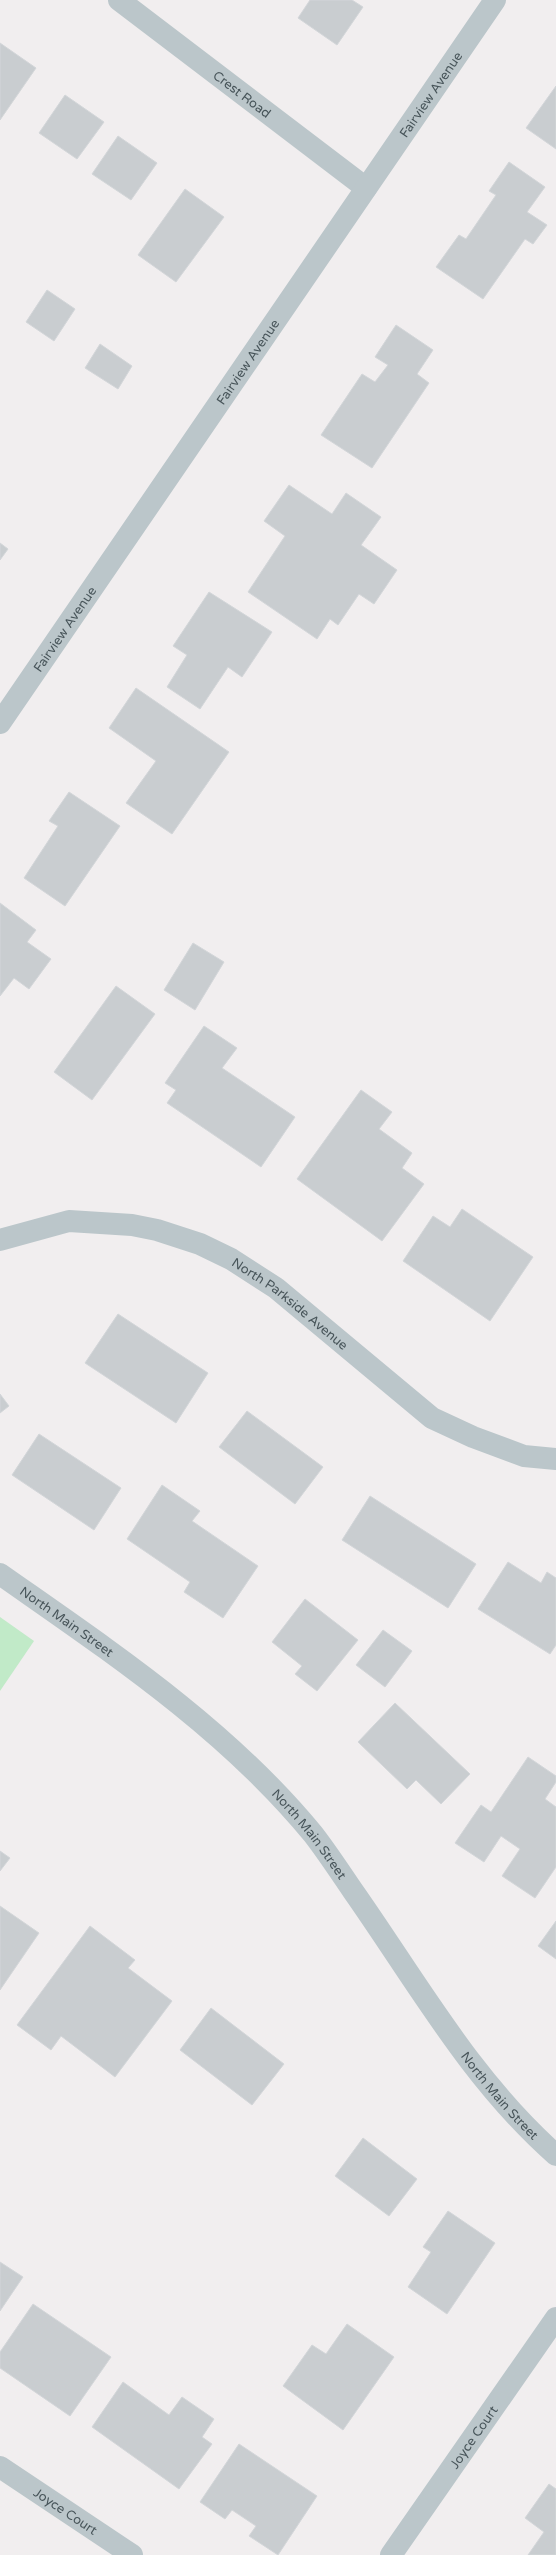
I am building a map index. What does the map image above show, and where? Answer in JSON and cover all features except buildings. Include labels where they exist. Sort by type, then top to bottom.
[{"type":"street","name":"Crest Road","points":[[119,0],[366,188]]},
{"type":"street","name":"Fairview Avenue","points":[[0,723],[495,0]]},
{"type":"street","name":"North Parkside Avenue","points":[[0,1240],[69,1221],[132,1225],[157,1230],[200,1244],[231,1259],[276,1288],[432,1418],[474,1437],[524,1456],[556,1458]]},
{"type":"street","name":"North Main Street","points":[[0,1574],[147,1678],[189,1711],[246,1763],[297,1816],[315,1836],[391,1946],[460,2050],[497,2096],[556,2155]]},
{"type":"street","name":"Joyce Court","points":[[391,2555],[556,2318]]},
{"type":"street","name":"Joyce Court","points":[[0,2467],[132,2555]]},
{"type":"green space","points":[[0,1617],[34,1641],[0,1691]]}]
